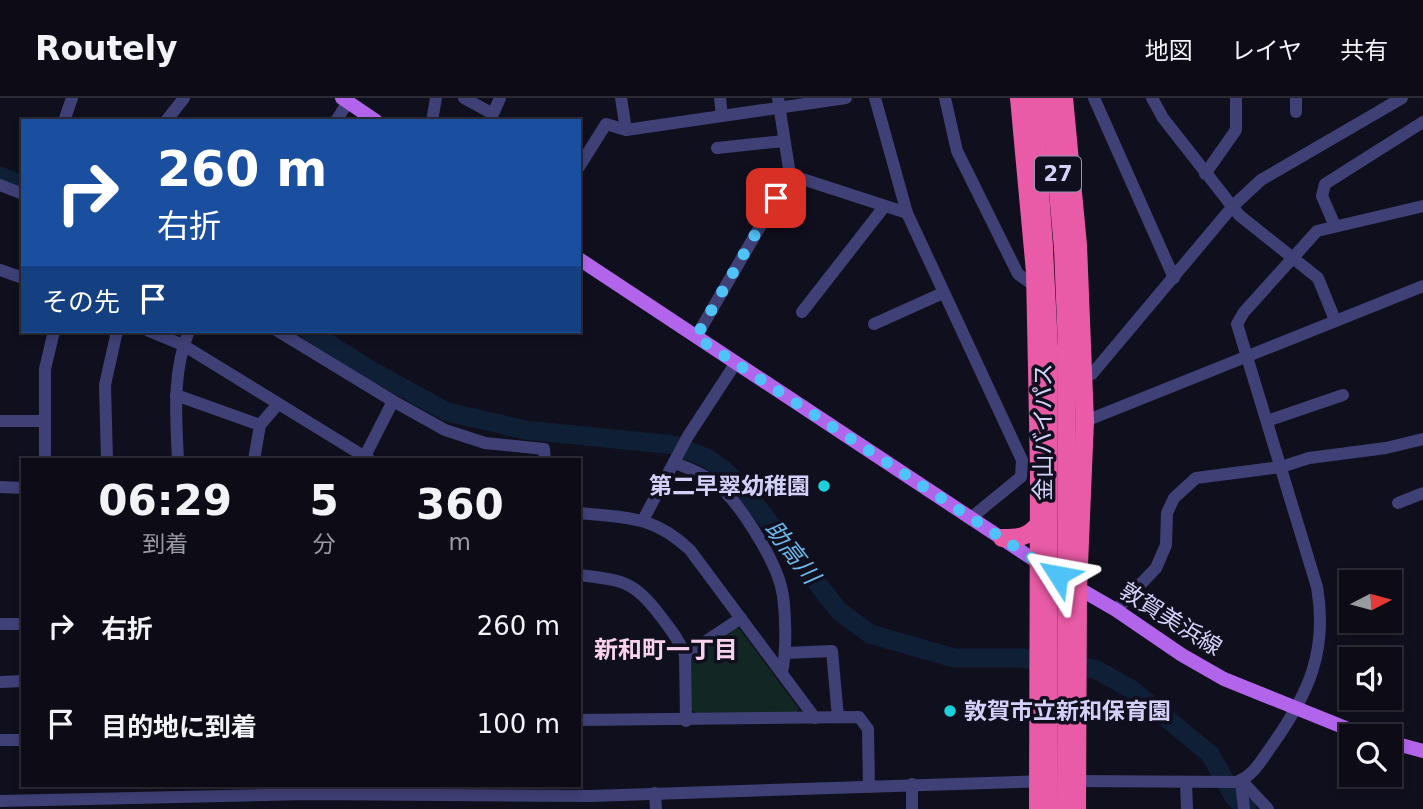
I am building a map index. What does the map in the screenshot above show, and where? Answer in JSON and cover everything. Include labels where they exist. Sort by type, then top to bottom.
[{"type":"highway","points":[[1019,98],[1035,286],[1039,439],[1038,809]]},
{"type":"highway","name":"金山バイパス","points":[[1033,98],[1067,347],[1066,809]]},
{"type":"highway","name":"金山バイパス","points":[[1048,809],[1049,347],[1054,249],[1051,98]]},
{"type":"highway","points":[[1064,98],[1078,245],[1085,421],[1078,589],[1077,809]]},
{"type":"highway","points":[[1002,538],[1019,538],[1031,533],[1038,525]]},
{"type":"main road","points":[[345,100],[373,119]]},
{"type":"main road","name":"敦賀美浜線","points":[[581,260],[1182,655],[1224,679],[1339,726]]},
{"type":"main road","points":[[1402,745],[1423,751]]},
{"type":"street","points":[[65,119],[72,98]]},
{"type":"street","points":[[168,119],[184,98]]},
{"type":"street","points":[[432,119],[436,98]]},
{"type":"street","points":[[464,98],[493,114],[500,98]]},
{"type":"street","points":[[621,98],[626,130]]},
{"type":"street","points":[[720,98],[722,116]]},
{"type":"street","points":[[581,164],[606,124],[626,130],[722,116],[779,103],[846,98]]},
{"type":"street","points":[[875,98],[907,213],[1022,460],[1021,477],[972,517]]},
{"type":"street","points":[[945,98],[957,151],[1018,274],[1035,286]]},
{"type":"street","points":[[1094,98],[1174,278]]},
{"type":"street","points":[[1152,98],[1163,118],[1205,174],[1240,215],[1318,278],[1335,320]]},
{"type":"street","points":[[1205,174],[1236,130],[1236,98]]},
{"type":"street","points":[[1296,98],[1296,112]]},
{"type":"street","points":[[1083,375],[1092,374],[1233,206],[1261,180],[1402,98]]},
{"type":"street","points":[[337,119],[345,100]]},
{"type":"street","points":[[696,337],[790,175],[779,103]]},
{"type":"street","points":[[1335,226],[1322,196],[1325,184],[1423,122]]},
{"type":"street","points":[[717,148],[784,141]]},
{"type":"street","points":[[790,175],[907,213]]},
{"type":"street","points":[[0,185],[21,193]]},
{"type":"street","points":[[0,801],[93,804],[191,791],[250,790],[308,794],[550,790],[592,802],[655,793],[912,784],[1238,781],[1252,774],[1297,710],[1320,640],[1322,614],[1317,587],[1237,324],[1244,312],[1317,231],[1423,206]]},
{"type":"street","points":[[802,312],[884,207]]},
{"type":"street","points":[[1,273],[21,278]]},
{"type":"street","points":[[1016,448],[1423,286]]},
{"type":"street","points":[[874,324],[943,293]]},
{"type":"street","points":[[45,458],[45,369],[54,333]]},
{"type":"street","points":[[107,458],[105,385],[117,333]]},
{"type":"street","points":[[154,333],[183,345],[364,458]]},
{"type":"street","points":[[177,458],[176,395],[183,345],[189,333]]},
{"type":"street","points":[[281,333],[445,430],[485,443],[544,449],[545,458]]},
{"type":"street","points":[[643,520],[688,436],[736,364]]},
{"type":"street","points":[[176,395],[260,425]]},
{"type":"street","points":[[1267,421],[1343,395]]},
{"type":"street","points":[[366,458],[393,401]]},
{"type":"street","points":[[254,458],[260,425],[278,404]]},
{"type":"street","points":[[0,421],[44,421]]},
{"type":"street","points":[[1116,610],[1156,568],[1166,545],[1167,513],[1174,498],[1196,478],[1281,467],[1309,458],[1386,449],[1423,439]]},
{"type":"street","points":[[675,463],[715,482],[755,530],[781,586],[786,653],[782,672]]},
{"type":"street","points":[[0,487],[21,488]]},
{"type":"street","points":[[1398,503],[1423,493]]},
{"type":"street","points":[[581,513],[643,520],[664,529],[690,550],[815,718]]},
{"type":"street","points":[[581,575],[621,580],[637,588],[648,598],[681,644],[685,655],[686,721]]},
{"type":"street","points":[[685,655],[741,618]]},
{"type":"street","points":[[0,624],[21,624]]},
{"type":"street","points":[[786,653],[832,651],[838,717]]},
{"type":"street","points":[[0,682],[21,681]]},
{"type":"street","points":[[581,720],[686,721],[859,717],[868,729],[869,787]]},
{"type":"street","points":[[0,740],[21,740]]},
{"type":"street","points":[[1238,781],[1244,809]]},
{"type":"street","points":[[1238,781],[1268,809]]},
{"type":"street","points":[[1186,782],[1187,809]]},
{"type":"street","points":[[912,784],[912,809]]},
{"type":"street","points":[[655,793],[656,809]]},
{"type":"street","points":[[308,794],[309,809]]},
{"type":"green space","points":[[733,628],[739,628],[799,709],[796,713],[699,715],[690,709],[691,658]]},
{"type":"waterway","name":"助高川","points":[[0,176],[21,184]]},
{"type":"waterway","name":"助高川","points":[[312,333],[367,368],[447,412],[526,430],[674,445],[707,458],[723,469],[743,489],[839,611],[870,634],[954,658],[1022,658],[1095,669],[1131,689],[1210,754],[1234,797],[1247,809]]},
{"type":"place","name":"第二早翠幼稚園","points":[[824,486]]},
{"type":"place","name":"敦賀市立新和保育園","points":[[950,711]]},
{"type":"district","name":"新和町一丁目","points":[[666,650]]},
{"type":"route","points":[[776,198],[696,337],[1058,575]]}]
